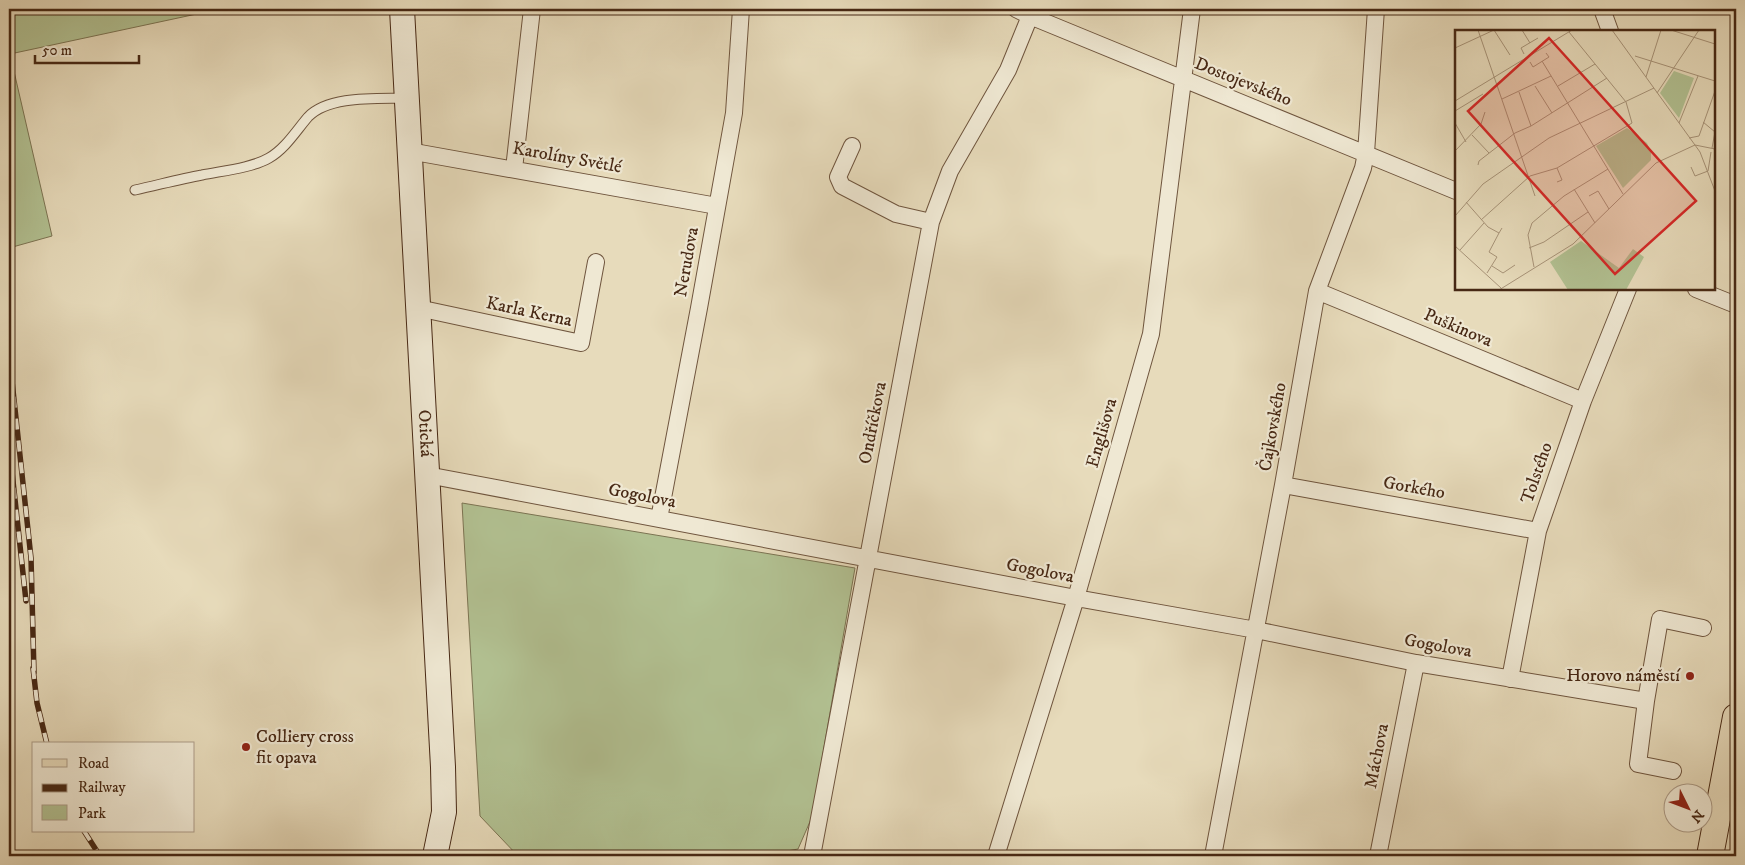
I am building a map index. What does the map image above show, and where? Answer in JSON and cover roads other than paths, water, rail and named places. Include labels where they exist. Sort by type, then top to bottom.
[{"type":"main road","points":[[1710,856],[1736,717]]},
{"type":"street","name":"Otická","points":[[402,9],[444,792],[444,812],[435,856]]},
{"type":"street","points":[[514,169],[532,9]]},
{"type":"street","name":"Nerudova","points":[[659,519],[734,113],[741,9]]},
{"type":"street","name":"Englišova","points":[[996,856],[1076,598],[1151,334],[1192,9]]},
{"type":"street","name":"Čajkovského","points":[[1213,856],[1284,485],[1317,291],[1363,168],[1366,153],[1376,9]]},
{"type":"street","points":[[1602,9],[1610,30]]},
{"type":"street","name":"Dostojevského","points":[[1025,11],[1183,80],[1455,191]]},
{"type":"street","name":"Ondříčkova","points":[[812,856],[932,222],[950,171],[1008,70],[1025,11]]},
{"type":"street","points":[[852,146],[838,177],[842,186],[896,214],[932,222]]},
{"type":"street","name":"Karolíny Světlé","points":[[409,150],[717,206]]},
{"type":"street","name":"Karla Kerna","points":[[418,308],[581,343],[596,262]]},
{"type":"street","name":"Tolstého","points":[[1510,679],[1538,531],[1583,401],[1628,290]]},
{"type":"street","points":[[1698,290],[1736,305]]},
{"type":"street","name":"Puškinova","points":[[1317,291],[1583,401]]},
{"type":"street","name":"Gogolova","points":[[428,475],[1076,598],[1256,630],[1416,663],[1646,701]]},
{"type":"street","name":"Gorkého","points":[[1284,485],[1538,531]]},
{"type":"street","points":[[1673,771],[1638,764],[1646,701],[1660,619],[1704,628]]},
{"type":"street","name":"Máchova","points":[[1378,856],[1416,663]]},
{"type":"lane","points":[[135,190],[242,167],[268,158],[298,131],[318,108],[355,100],[407,98]]},
{"type":"railway","points":[[9,353],[31,558],[34,673]]},
{"type":"railway","points":[[9,444],[26,601]]},
{"type":"railway","points":[[33,668],[37,703],[47,742]]},
{"type":"railway","points":[[85,832],[100,856]]},
{"type":"place","name":"Horovo náměstí","points":[[1690,676]]},
{"type":"place","name":"Colliery cross fit opava","points":[[246,747]]}]
